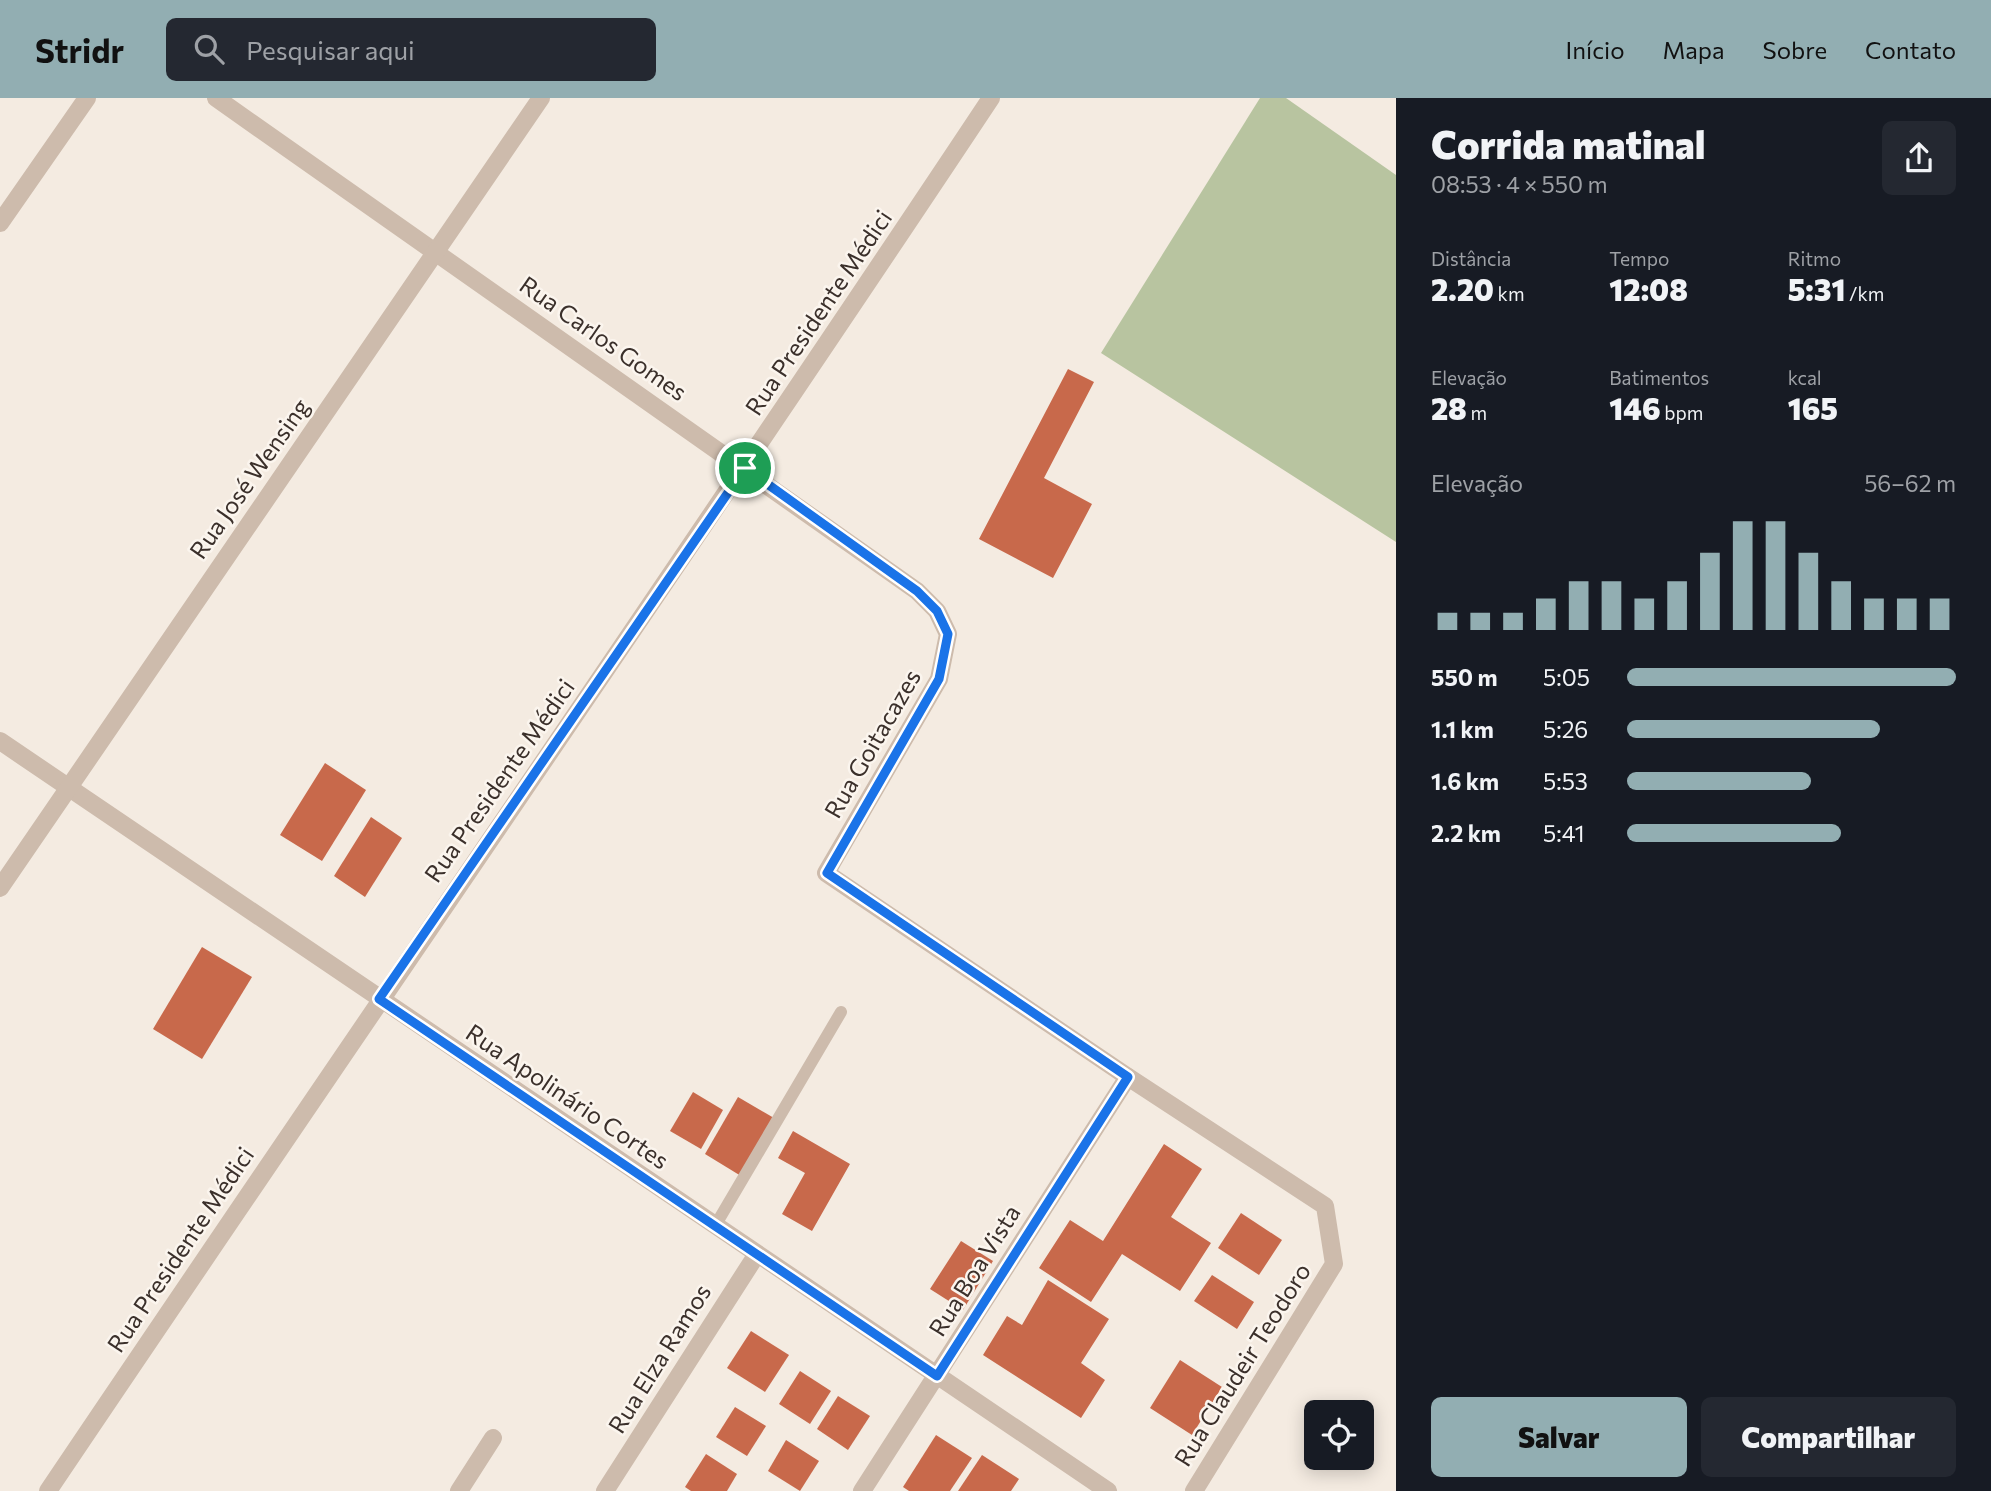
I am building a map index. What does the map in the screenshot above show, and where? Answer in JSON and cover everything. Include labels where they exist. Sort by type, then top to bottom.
[{"type":"street","points":[[0,223],[87,98]]},
{"type":"street","name":"Rua Carlos Gomes","points":[[216,98],[917,591],[937,611],[948,634]]},
{"type":"street","name":"Rua José Wensing","points":[[0,888],[541,98]]},
{"type":"street","name":"Rua Presidente Médici","points":[[48,1491],[379,999],[745,468],[991,98]]},
{"type":"street","name":"Rua Goitacazes","points":[[948,634],[939,679],[827,873],[1128,1077]]},
{"type":"street","name":"Rua Apolinário Cortes","points":[[0,741],[1108,1491]]},
{"type":"street","name":"Rua Claudeir Teodoro","points":[[1128,1077],[1325,1206],[1334,1264],[1194,1491]]},
{"type":"street","name":"Rua Boa Vista","points":[[862,1491],[1128,1077]]},
{"type":"street","name":"Rua Elza Ramos","points":[[606,1491],[757,1254]]},
{"type":"street","points":[[459,1491],[493,1438]]},
{"type":"lane","points":[[715,1226],[841,1012]]},
{"type":"green space","points":[[1260,98],[1286,98],[1396,175],[1396,542],[1101,353]]},
{"type":"building","points":[[1068,369],[1094,382],[1044,478],[1092,504],[1053,578],[979,539]]},
{"type":"building","points":[[325,763],[366,790],[322,861],[280,835]]},
{"type":"building","points":[[371,817],[402,838],[365,897],[334,876]]},
{"type":"building","points":[[202,947],[252,977],[202,1059],[153,1029]]},
{"type":"building","points":[[693,1092],[723,1110],[701,1149],[670,1131]]},
{"type":"building","points":[[738,1097],[774,1118],[741,1176],[705,1154]]},
{"type":"building","points":[[793,1131],[850,1164],[812,1231],[782,1214],[805,1173],[778,1158]]},
{"type":"building","points":[[1164,1144],[1202,1169],[1171,1217],[1211,1243],[1180,1291],[1122,1254],[1091,1302],[1039,1268],[1070,1220],[1103,1241]]},
{"type":"building","points":[[1241,1213],[1282,1240],[1259,1275],[1218,1248]]},
{"type":"building","points":[[961,1241],[993,1261],[963,1310],[930,1289]]},
{"type":"building","points":[[1212,1275],[1254,1302],[1237,1329],[1194,1301]]},
{"type":"building","points":[[1048,1280],[1109,1319],[1081,1363],[1105,1380],[1081,1418],[983,1355],[1007,1316],[1022,1325]]},
{"type":"building","points":[[751,1331],[789,1355],[765,1392],[727,1368]]},
{"type":"building","points":[[1180,1360],[1222,1387],[1192,1435],[1150,1408]]},
{"type":"building","points":[[800,1371],[831,1391],[810,1424],[779,1404]]},
{"type":"building","points":[[838,1396],[870,1416],[848,1450],[817,1429]]},
{"type":"building","points":[[735,1407],[766,1426],[747,1456],[716,1437]]},
{"type":"building","points":[[936,1435],[972,1458],[950,1491],[909,1491],[903,1487]]},
{"type":"building","points":[[786,1440],[819,1461],[800,1491],[768,1471]]},
{"type":"building","points":[[706,1454],[737,1474],[727,1491],[691,1491],[685,1487]]},
{"type":"building","points":[[982,1455],[1019,1479],[1011,1491],[958,1491]]},
{"type":"route","points":[[745,468],[917,591],[937,611],[948,634],[945,660],[939,679],[827,873],[1128,1077],[937,1376],[379,999],[745,468]]}]
